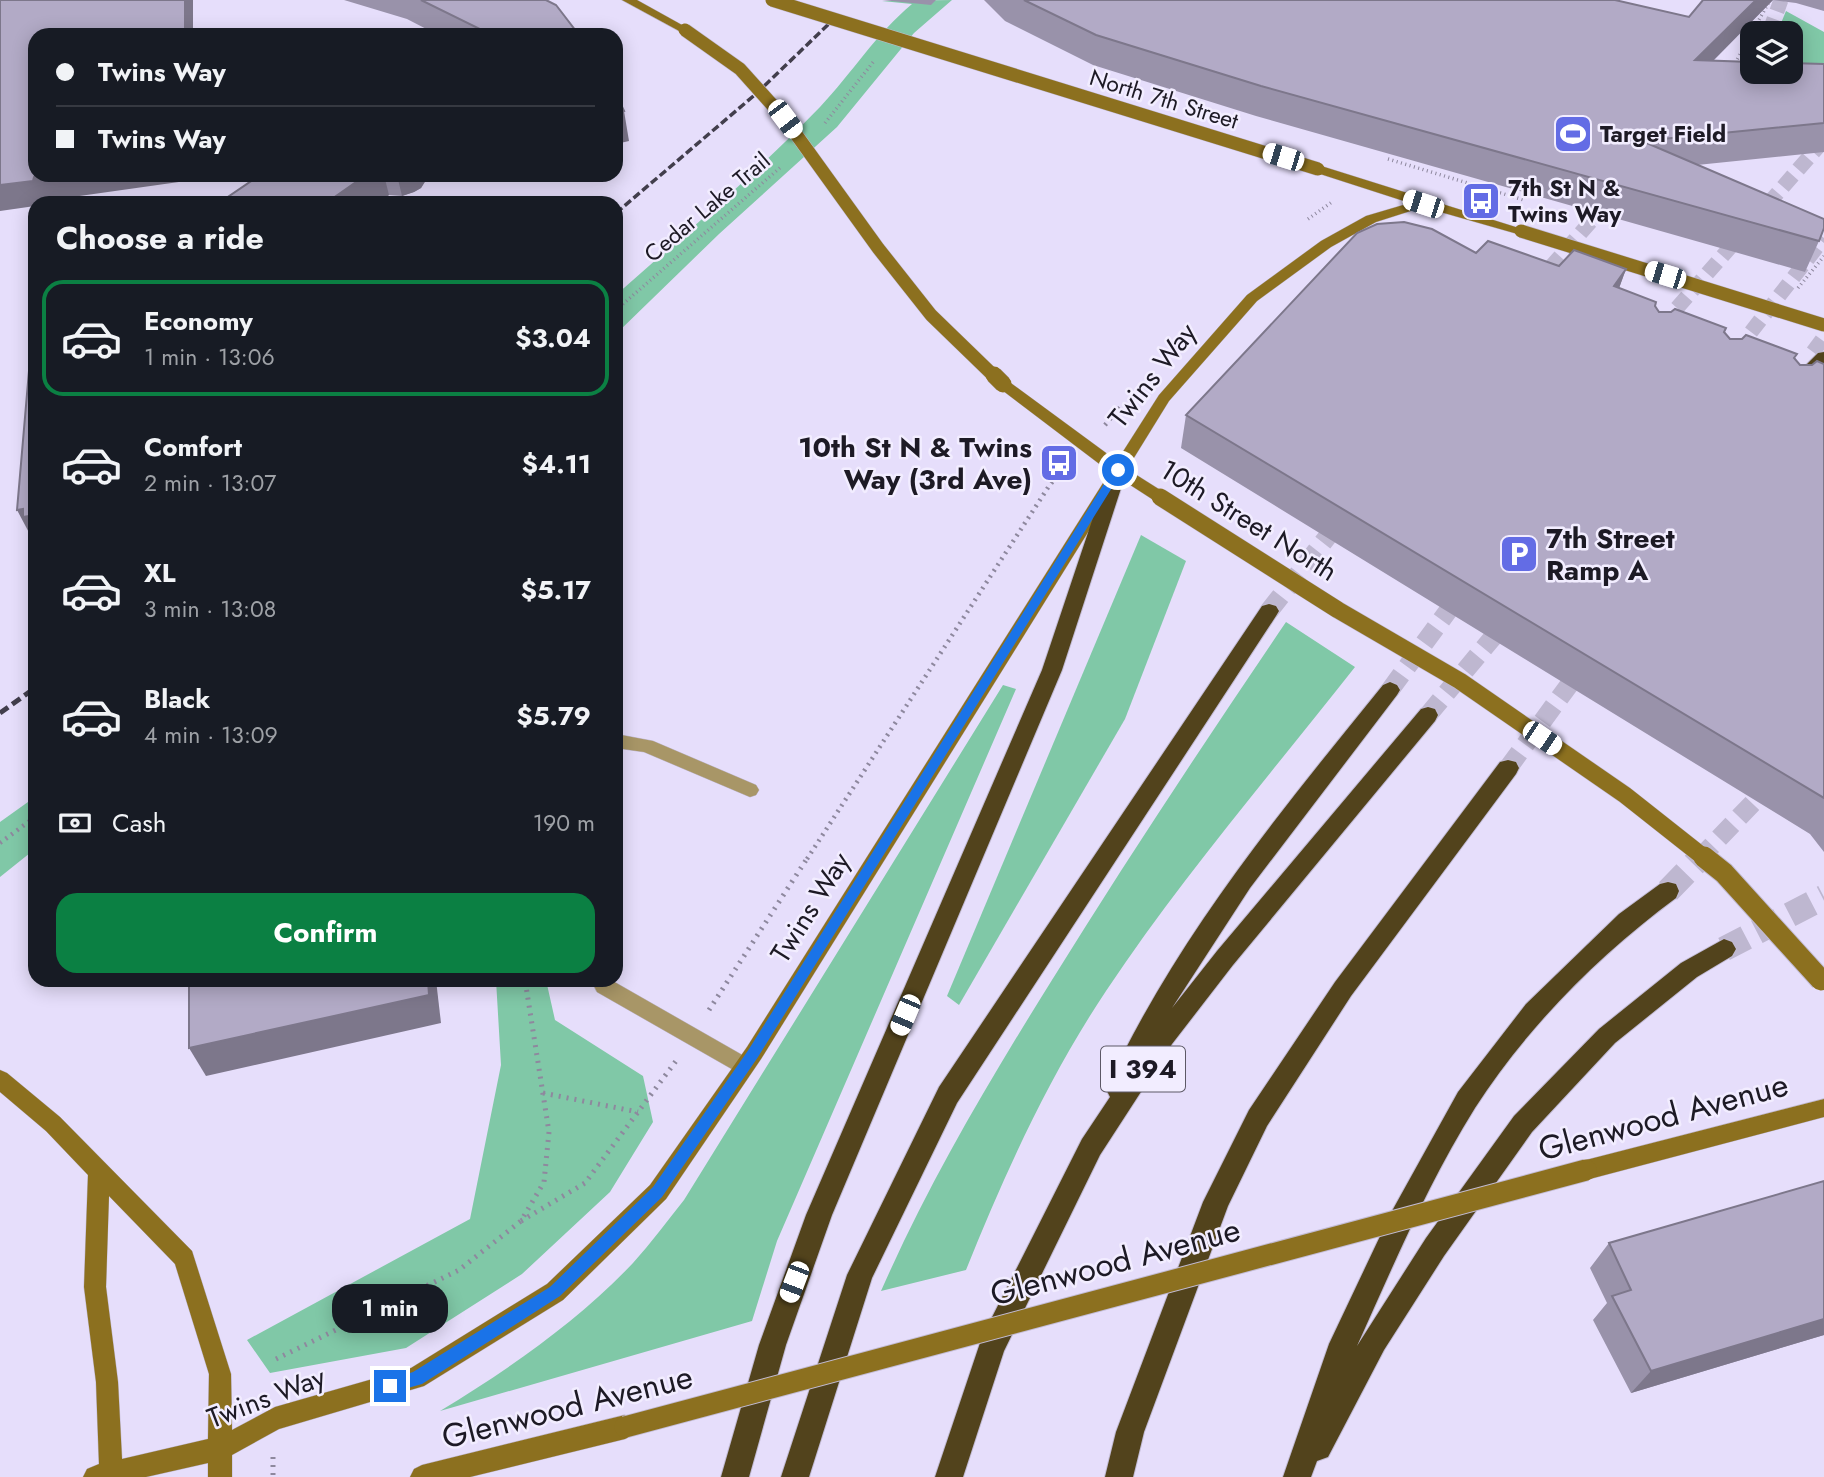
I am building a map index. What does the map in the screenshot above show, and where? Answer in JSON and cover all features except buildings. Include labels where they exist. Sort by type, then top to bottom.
[{"type":"highway","points":[[1790,391],[1818,354]]},
{"type":"highway","points":[[735,1477],[751,1409],[814,1228],[1052,670],[1118,470]]},
{"type":"highway","points":[[795,1477],[860,1275],[948,1095],[1269,611]]},
{"type":"highway","points":[[1091,1147],[1141,1038],[1197,943],[1297,808],[1390,690]]},
{"type":"highway","name":"I 394","points":[[949,1477],[992,1347],[1091,1147],[1164,1037],[1217,968],[1428,715]]},
{"type":"highway","points":[[1119,1477],[1130,1432],[1216,1202],[1258,1118],[1343,989],[1508,768]]},
{"type":"highway","points":[[1297,1477],[1339,1354],[1401,1220],[1467,1100],[1534,1011],[1628,921],[1668,891]]},
{"type":"highway","points":[[1303,1477],[1374,1341],[1435,1247],[1523,1124],[1607,1036],[1689,970],[1724,949]]},
{"type":"main road","name":"10th Street North","points":[[628,0],[685,30],[740,69],[785,119],[878,248],[930,314],[1003,384],[1118,470],[1338,610],[1460,681],[1625,794],[1724,873],[1823,982]]},
{"type":"main road","name":"North 7th Street","points":[[772,0],[1423,204],[1521,231],[1824,325]]},
{"type":"main road","name":"Twins Way","points":[[106,1476],[221,1448],[275,1419],[416,1378],[555,1292],[657,1192],[744,1066],[1164,398],[1252,298],[1337,237],[1371,219],[1423,204]]},
{"type":"main road","points":[[0,1079],[53,1124],[184,1258],[220,1374],[220,1477]]},
{"type":"main road","name":"Glenwood Avenue","points":[[422,1477],[625,1427],[1824,1108]]},
{"type":"main road","points":[[99,1173],[95,1287],[107,1382],[106,1476]]},
{"type":"lane","points":[[623,742],[647,746],[750,790]]},
{"type":"lane","points":[[606,987],[744,1066]]},
{"type":"path","points":[[1731,70],[1770,0]]},
{"type":"path","points":[[821,127],[880,53]]},
{"type":"path","name":"Cedar Lake Trail","points":[[623,304],[785,164]]},
{"type":"path","points":[[1797,288],[1824,256]]},
{"type":"path","points":[[276,1359],[459,1270],[521,1221],[585,1183],[692,1036],[1059,474]]},
{"type":"path","points":[[0,843],[28,822]]},
{"type":"path","points":[[521,1221],[544,1182],[549,1132],[526,987]]},
{"type":"path","points":[[543,1093],[638,1112]]},
{"type":"path","points":[[273,1477],[274,1454]]},
{"type":"green space","points":[[952,0],[914,33],[837,127],[719,234],[623,327],[623,289],[795,132],[832,94],[887,28],[912,4],[882,1]]},
{"type":"green space","points":[[1786,11],[1824,32],[1824,78],[1803,70],[1803,21],[1782,21]]},
{"type":"green space","points":[[1141,535],[1186,561],[1125,719],[959,1005],[947,996]]},
{"type":"green space","points":[[1286,622],[1355,667],[1196,867],[1106,991],[1046,1092],[996,1198],[966,1270],[881,1291],[940,1171],[1005,1056],[1138,845]]},
{"type":"green space","points":[[1003,685],[1016,689],[777,1241],[752,1321],[440,1411],[517,1361],[566,1325],[611,1285],[653,1240],[684,1200]]},
{"type":"green space","points":[[28,802],[28,855],[0,877],[0,822]]},
{"type":"green space","points":[[496,987],[548,987],[555,1020],[643,1076],[653,1122],[610,1192],[522,1274],[406,1348],[270,1373],[247,1340],[470,1219],[501,1065]]},
{"type":"tunnel","points":[[1773,21],[1781,0]]},
{"type":"tunnel","points":[[1677,308],[1824,140]]},
{"type":"tunnel","points":[[1535,285],[1593,219],[1621,195]]},
{"type":"tunnel","points":[[1751,332],[1824,238]]},
{"type":"tunnel","points":[[1813,352],[1824,337]]},
{"type":"tunnel","points":[[1269,611],[1343,517]]},
{"type":"tunnel","points":[[1390,690],[1464,589]]},
{"type":"tunnel","points":[[1428,715],[1509,618]]},
{"type":"tunnel","points":[[1508,768],[1586,662]]},
{"type":"tunnel","points":[[1699,859],[1776,779]]},
{"type":"tunnel","points":[[1668,891],[1701,857]]},
{"type":"tunnel","points":[[1724,949],[1824,897]]},
{"type":"railway","points":[[623,207],[757,93],[839,14]]},
{"type":"railway","points":[[0,713],[28,693]]},
{"type":"place","name":"Target Field","points":[[1573,134]]},
{"type":"place","name":"7th St N & Twins Way","points":[[1481,201]]},
{"type":"place","name":"10th St N & Twins Way (3rd Ave)","points":[[1059,463]]},
{"type":"place","name":"7th Street Ramp A","points":[[1519,554]]},
{"type":"route","points":[[390,1386],[416,1378],[555,1292],[657,1192],[754,1053],[1118,470]]}]
